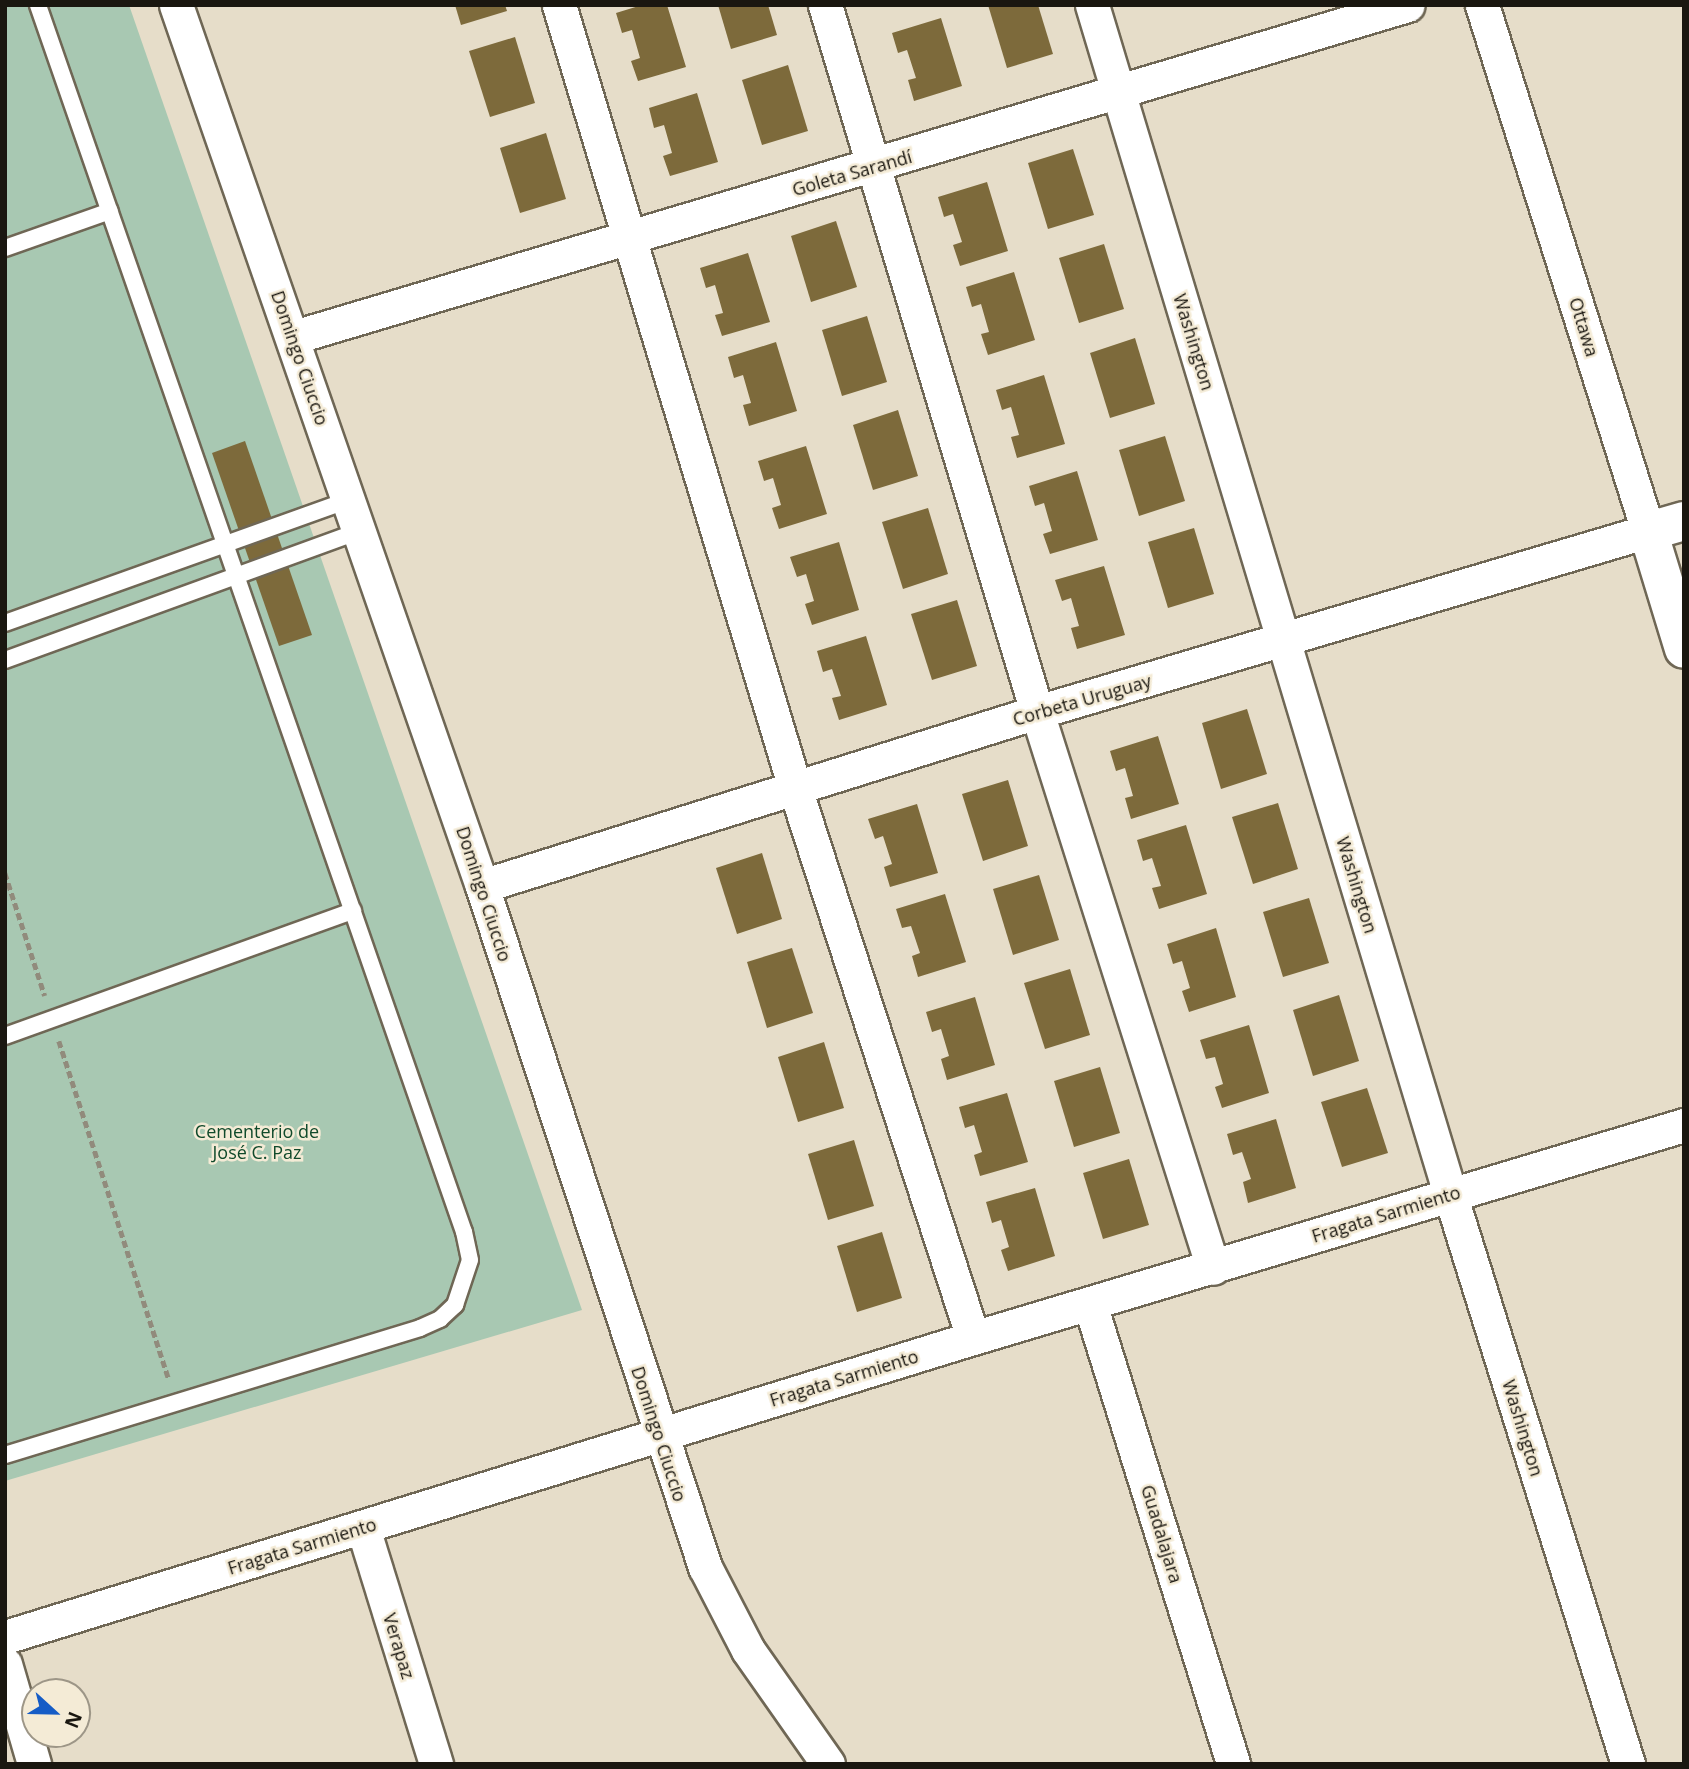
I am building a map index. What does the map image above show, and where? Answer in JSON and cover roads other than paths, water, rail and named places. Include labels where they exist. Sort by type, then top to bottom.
[{"type":"street","name":"Domingo Ciuccio","points":[[176,5],[294,337],[482,886],[659,1435],[721,1605],[828,1764]]},
{"type":"street","points":[[559,5],[795,788],[973,1338]]},
{"type":"street","points":[[825,5],[1037,712],[1213,1268]]},
{"type":"street","name":"Washington","points":[[1092,5],[1450,1194],[1628,1764]]},
{"type":"street","name":"Goleta Sarandí","points":[[294,337],[1119,94],[1408,5]]},
{"type":"street","name":"Ottawa","points":[[1482,5],[1666,526],[1684,649]]},
{"type":"street","name":"Corbeta Uruguay","points":[[482,886],[1037,712],[1284,642],[1666,526]]},
{"type":"street","name":"Fragata Sarmiento","points":[[5,1637],[973,1338],[1684,1125]]},
{"type":"street","name":"Guadalajara","points":[[1090,1304],[1233,1764]]},
{"type":"street","name":"Verapaz","points":[[363,1528],[436,1764]]},
{"type":"street","points":[[5,1664],[34,1764]]},
{"type":"lane","points":[[5,1455],[440,1320],[455,1305],[464,1285],[470,1260],[464,1232],[38,5]]},
{"type":"lane","points":[[5,248],[110,211]]},
{"type":"lane","points":[[5,624],[349,500]]},
{"type":"lane","points":[[5,660],[360,531]]},
{"type":"lane","points":[[5,1036],[353,911]]},
{"type":"park label","name":"Cementerio de José C. Paz","points":[[257,1142]]}]
